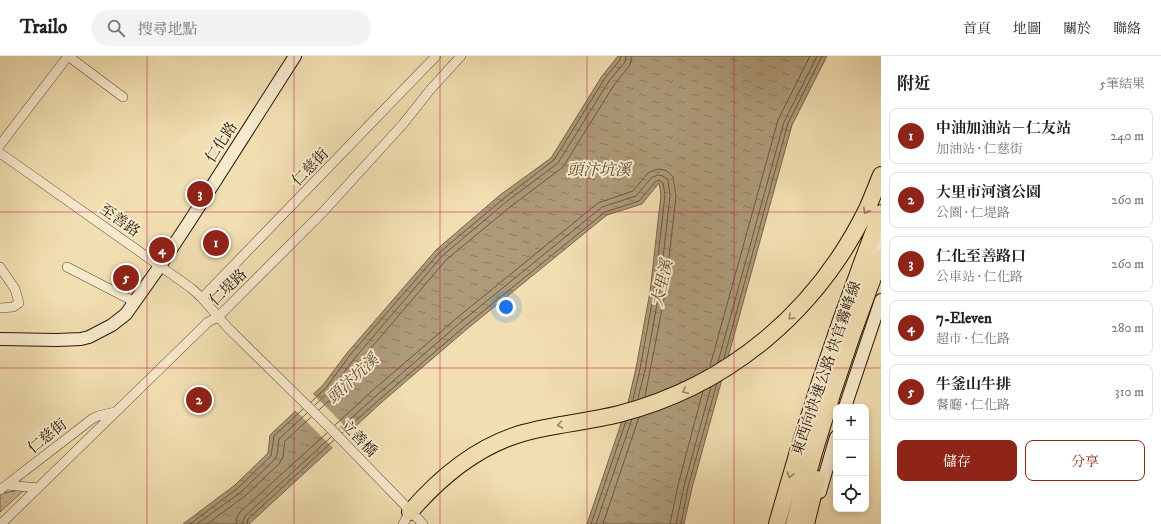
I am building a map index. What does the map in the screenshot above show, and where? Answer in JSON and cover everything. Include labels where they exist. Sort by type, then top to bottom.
[{"type":"highway","points":[[406,518],[438,483],[460,464],[491,445],[523,433],[619,414],[662,400],[684,391],[713,376],[747,354],[792,316],[831,269],[855,231],[868,206],[881,175]]},
{"type":"highway","name":"東西向快速公路 快官霧峰線","points":[[776,524],[793,465],[846,303],[881,213]]},
{"type":"highway","name":"東西向快速公路 快官霧峰線","points":[[794,524],[808,471],[860,310],[881,257]]},
{"type":"highway","points":[[840,404],[867,315],[881,275]]},
{"type":"highway","points":[[806,524],[818,474],[833,426]]},
{"type":"street","points":[[0,145],[68,56],[123,97]]},
{"type":"street","name":"仁化路","points":[[0,339],[81,339],[89,337],[112,325],[126,314],[160,266],[295,56]]},
{"type":"street","name":"仁慈街","points":[[202,298],[436,56]]},
{"type":"street","name":"仁堤路","points":[[1,524],[208,322],[218,317],[323,212],[403,124],[430,90],[461,56]]},
{"type":"street","name":"至善路","points":[[0,153],[191,288],[202,298],[218,317]]},
{"type":"street","points":[[791,524],[804,471],[855,308],[881,237]]},
{"type":"street","points":[[0,267],[15,289],[19,303],[13,307],[0,308]]},
{"type":"street","points":[[67,267],[135,302]]},
{"type":"street","points":[[846,404],[881,300]]},
{"type":"street","name":"立善橋","points":[[218,317],[330,428],[406,518],[423,524]]},
{"type":"street","name":"仁慈街","points":[[4,488],[92,419],[115,412]]},
{"type":"street","points":[[811,524],[835,440]]},
{"type":"street","points":[[4,488],[38,488]]},
{"type":"shaded area","points":[[23,491],[0,512],[0,495],[3,493]]},
{"type":"water","points":[[618,56],[827,56],[792,125],[692,488],[684,524],[587,524],[628,403],[636,368],[650,292],[661,195],[659,183],[642,204],[607,215],[467,329],[382,402],[249,524],[183,524],[235,485],[268,453],[270,435],[323,385],[347,353],[436,250],[500,195],[551,158],[602,76]]},
{"type":"pier","points":[[312,393],[352,433],[334,449],[294,409]]},
{"type":"place","name":"仁化至善路口","points":[[200,194]]},
{"type":"place","name":"中油加油站－仁友站","points":[[216,243]]},
{"type":"place","name":"7-Eleven","points":[[162,250]]},
{"type":"place","name":"牛釜山牛排","points":[[126,278]]},
{"type":"place","name":"大里市河濱公園","points":[[199,400]]},
{"type":"water label","name":"頭汴坑溪","points":[[599,169]]},
{"type":"water label","name":"大里溪","points":[[661,283]]},
{"type":"water label","name":"頭汴坑溪","points":[[352,378]]}]
